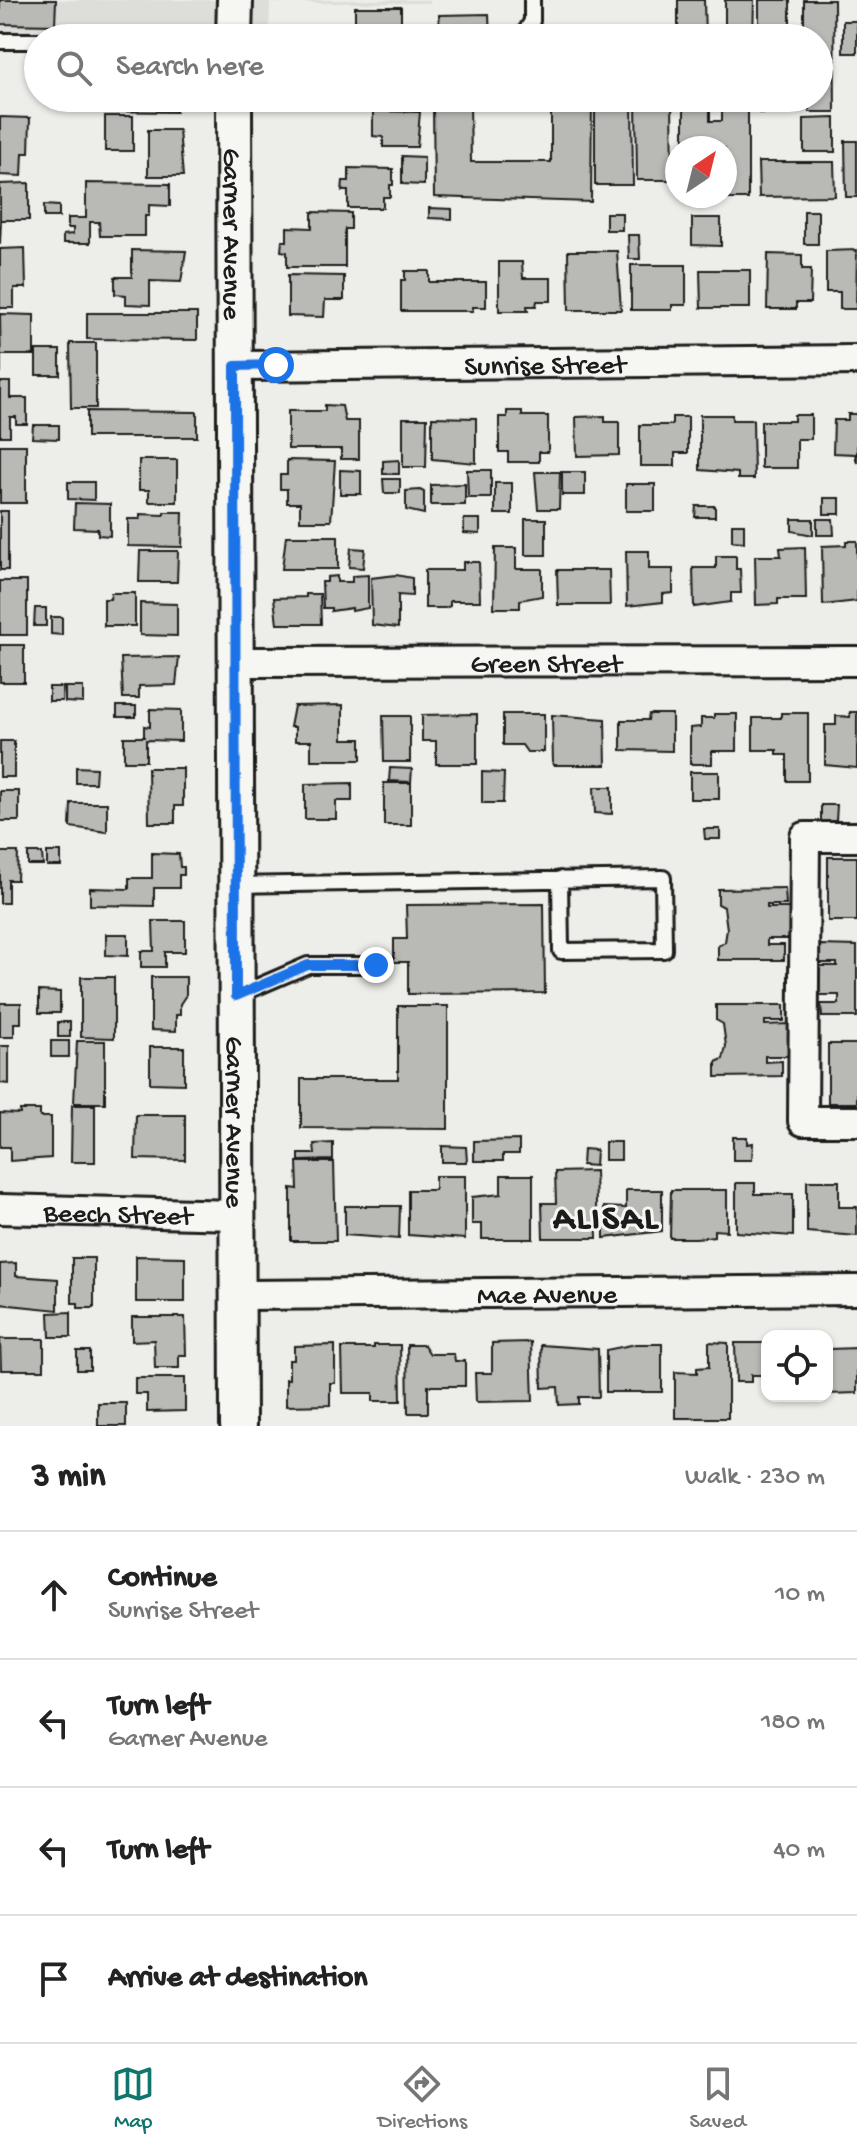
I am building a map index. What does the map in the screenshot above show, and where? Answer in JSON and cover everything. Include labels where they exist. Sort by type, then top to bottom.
[{"type":"street","points":[[234,24],[235,0]]},
{"type":"street","name":"Garner Avenue","points":[[234,112],[238,1426]]},
{"type":"street","name":"Sunrise Street","points":[[235,366],[857,360]]},
{"type":"street","name":"Green Street","points":[[236,662],[857,661]]},
{"type":"street","points":[[857,837],[805,837],[803,1105],[803,1121],[857,1121]]},
{"type":"street","name":"Beech Street","points":[[0,1209],[237,1215]]},
{"type":"street","name":"Mae Avenue","points":[[237,1295],[857,1290]]},
{"type":"lane","points":[[530,24],[532,0]]},
{"type":"lane","points":[[0,41],[24,41]]},
{"type":"lane","points":[[236,885],[560,879],[663,878],[664,950],[561,951],[560,879]]},
{"type":"lane","points":[[236,996],[308,965],[376,965]]},
{"type":"shaded area","points":[[0,0],[430,0],[430,3],[270,3],[269,24],[24,24],[24,41],[0,46]]},
{"type":"building","points":[[0,0],[56,0],[55,24],[0,24]]},
{"type":"building","points":[[678,0],[704,0],[705,24],[678,24]]},
{"type":"building","points":[[725,0],[754,0],[753,24],[725,24]]},
{"type":"building","points":[[759,0],[790,0],[790,24],[759,24]]},
{"type":"building","points":[[804,0],[834,0],[835,112],[833,24],[804,24]]},
{"type":"building","points":[[355,7],[401,7],[401,24],[355,24]]},
{"type":"building","points":[[489,14],[489,24],[439,24],[439,15]]},
{"type":"building","points":[[843,21],[857,21],[857,53],[843,53]]},
{"type":"building","points":[[373,112],[420,112],[417,147],[383,147],[383,137],[373,136]]},
{"type":"building","points":[[433,112],[470,112],[471,162],[551,162],[551,112],[592,112],[591,202],[434,197]]},
{"type":"building","points":[[595,112],[632,112],[633,185],[595,185]]},
{"type":"building","points":[[636,112],[672,112],[672,136],[665,136],[665,180],[637,180]]},
{"type":"building","points":[[684,112],[710,112],[710,121],[722,121],[722,112],[748,112],[748,199],[737,199],[737,136],[684,136]]},
{"type":"building","points":[[105,116],[133,116],[133,151],[105,151]]},
{"type":"building","points":[[0,117],[30,118],[29,153],[23,153],[22,176],[0,175]]},
{"type":"building","points":[[835,118],[835,152],[804,152],[804,119]]},
{"type":"building","points":[[148,130],[179,130],[183,176],[148,176]]},
{"type":"building","points":[[845,141],[857,141],[857,197],[846,197]]},
{"type":"building","points":[[402,156],[424,157],[424,185],[402,184]]},
{"type":"building","points":[[758,162],[834,162],[835,196],[759,197]]},
{"type":"building","points":[[349,168],[393,169],[390,197],[383,197],[383,208],[348,208],[348,191],[342,191],[343,181],[349,181]]},
{"type":"building","points":[[29,183],[29,220],[1,220],[0,244],[0,184]]},
{"type":"building","points":[[86,183],[170,184],[170,206],[149,205],[149,216],[145,216],[145,236],[100,236],[99,222],[90,222],[90,243],[63,243],[63,235],[73,234],[73,228],[68,228],[68,218],[86,218]]},
{"type":"building","points":[[44,205],[59,206],[59,217],[44,217]]},
{"type":"building","points":[[429,208],[452,209],[452,219],[429,218]]},
{"type":"building","points":[[804,211],[818,211],[818,244],[804,244]]},
{"type":"building","points":[[312,212],[351,213],[351,229],[345,229],[345,267],[287,267],[287,252],[281,251],[282,241],[287,241],[287,227],[312,228]]},
{"type":"building","points":[[606,213],[622,213],[622,230],[606,230]]},
{"type":"building","points":[[692,218],[721,218],[721,246],[692,245]]},
{"type":"building","points":[[628,235],[639,235],[640,259],[629,259]]},
{"type":"building","points":[[25,248],[26,288],[14,288],[14,308],[0,308],[0,249]]},
{"type":"building","points":[[132,250],[186,251],[181,282],[150,281],[150,305],[126,304],[126,295],[115,294],[115,277],[132,277]]},
{"type":"building","points":[[857,250],[856,309],[840,309],[840,292],[826,292],[826,251]]},
{"type":"building","points":[[568,251],[617,251],[621,310],[569,310]]},
{"type":"building","points":[[768,254],[802,255],[802,269],[811,269],[810,303],[796,303],[796,309],[767,309]]},
{"type":"building","points":[[499,262],[522,262],[523,278],[551,278],[551,301],[537,301],[536,306],[527,306],[528,311],[499,311]]},
{"type":"building","points":[[631,265],[686,265],[686,305],[672,305],[672,310],[631,310]]},
{"type":"building","points":[[700,270],[750,270],[750,308],[701,308]]},
{"type":"building","points":[[405,271],[429,271],[429,282],[486,282],[486,307],[473,307],[473,311],[401,311],[401,280],[405,280]]},
{"type":"building","points":[[288,275],[344,276],[344,300],[325,300],[324,317],[288,316]]},
{"type":"building","points":[[87,313],[197,313],[197,340],[87,339]]},
{"type":"building","points":[[0,314],[34,315],[34,355],[1,355],[1,373]]},
{"type":"building","points":[[70,343],[96,343],[96,408],[71,408]]},
{"type":"building","points":[[36,350],[60,350],[60,375],[36,375]]},
{"type":"building","points":[[0,382],[10,382],[10,398],[27,398],[27,424],[16,424],[16,417],[10,417],[10,436],[0,436]]},
{"type":"building","points":[[325,405],[342,406],[345,421],[359,421],[359,459],[341,459],[341,449],[288,449],[288,411],[325,411]]},
{"type":"building","points":[[87,411],[197,412],[197,437],[87,437]]},
{"type":"building","points":[[507,411],[522,411],[522,416],[548,416],[548,452],[539,452],[539,462],[508,462],[508,452],[499,452],[499,417],[507,417]]},
{"type":"building","points":[[848,414],[857,414],[857,463],[855,454],[833,453],[834,420],[848,420]]},
{"type":"building","points":[[700,415],[732,415],[732,420],[753,420],[754,479],[738,479],[738,473],[700,470]]},
{"type":"building","points":[[794,415],[811,415],[811,439],[797,439],[797,468],[761,468],[761,421],[794,421]]},
{"type":"building","points":[[605,416],[605,422],[619,422],[619,455],[577,456],[576,417]]},
{"type":"building","points":[[432,417],[476,418],[476,463],[432,459]]},
{"type":"building","points":[[672,417],[688,417],[688,453],[675,453],[675,466],[640,466],[640,425],[672,425]]},
{"type":"building","points":[[403,418],[427,418],[426,467],[403,467]]},
{"type":"building","points":[[33,425],[59,425],[59,439],[32,438]]},
{"type":"building","points":[[0,445],[26,445],[26,503],[0,503]]},
{"type":"building","points":[[139,460],[177,460],[177,502],[149,502],[149,490],[139,490]]},
{"type":"building","points":[[287,460],[335,461],[331,521],[300,521],[300,503],[287,503],[287,489],[280,489],[280,475],[287,475]]},
{"type":"building","points":[[399,460],[399,474],[383,474],[383,461]]},
{"type":"building","points":[[340,470],[361,471],[361,494],[340,494]]},
{"type":"building","points":[[467,470],[491,470],[491,498],[468,498]]},
{"type":"building","points":[[535,472],[560,472],[559,509],[538,509]]},
{"type":"building","points":[[562,472],[585,472],[585,495],[562,495]]},
{"type":"building","points":[[383,479],[400,479],[400,493],[384,493]]},
{"type":"building","points":[[68,482],[94,482],[94,500],[68,499]]},
{"type":"building","points":[[495,483],[512,483],[512,514],[495,514]]},
{"type":"building","points":[[465,484],[465,505],[431,505],[431,485]]},
{"type":"building","points":[[626,484],[655,484],[655,511],[626,511]]},
{"type":"building","points":[[406,491],[424,492],[424,514],[406,510]]},
{"type":"building","points":[[824,498],[840,498],[840,514],[824,514]]},
{"type":"building","points":[[75,503],[110,504],[110,536],[98,535],[98,529],[74,528]]},
{"type":"building","points":[[696,506],[715,506],[715,517],[695,517]]},
{"type":"building","points":[[0,511],[8,511],[8,570],[0,570]]},
{"type":"building","points":[[164,512],[183,512],[182,547],[128,546],[128,519],[140,519],[140,514],[164,515]]},
{"type":"building","points":[[464,519],[480,519],[480,534],[464,533]]},
{"type":"building","points":[[525,519],[546,519],[546,555],[525,555]]},
{"type":"building","points":[[792,519],[813,519],[813,535],[792,531]]},
{"type":"building","points":[[817,519],[833,519],[834,535],[817,535]]},
{"type":"building","points":[[732,524],[744,524],[744,542],[732,541]]},
{"type":"building","points":[[286,536],[338,536],[338,569],[282,569]]},
{"type":"building","points":[[846,541],[857,541],[857,601],[823,605],[822,546],[846,545]]},
{"type":"building","points":[[805,547],[806,599],[778,599],[778,604],[756,605],[755,556],[781,556],[780,548]]},
{"type":"building","points":[[351,548],[365,549],[363,568],[349,567]]},
{"type":"building","points":[[495,548],[516,548],[516,569],[542,569],[542,596],[520,600],[520,608],[494,608]]},
{"type":"building","points":[[140,551],[178,551],[177,582],[139,582]]},
{"type":"building","points":[[626,551],[649,551],[649,569],[673,569],[673,593],[663,594],[663,602],[627,606]]},
{"type":"building","points":[[716,556],[736,556],[741,593],[731,593],[731,602],[694,607],[693,568],[716,568]]},
{"type":"building","points":[[463,562],[479,562],[480,601],[450,601],[450,606],[445,608],[425,608],[425,570],[463,570]]},
{"type":"building","points":[[557,570],[609,570],[610,605],[558,605]]},
{"type":"building","points":[[368,575],[368,608],[331,611],[331,608],[323,608],[322,582],[327,582],[327,577],[337,576],[337,582],[352,582],[352,576]]},
{"type":"building","points":[[396,575],[412,578],[412,596],[398,595],[398,628],[372,625],[371,578]]},
{"type":"building","points":[[0,581],[27,581],[27,635],[0,635]]},
{"type":"building","points":[[111,593],[135,593],[135,626],[104,626],[104,599],[110,599]]},
{"type":"building","points":[[306,594],[320,594],[321,624],[277,624],[274,598],[306,597]]},
{"type":"building","points":[[140,603],[177,604],[177,636],[140,635]]},
{"type":"building","points":[[35,608],[46,608],[46,626],[34,626]]},
{"type":"building","points":[[51,617],[62,617],[62,635],[51,634]]},
{"type":"building","points":[[0,645],[24,645],[24,682],[0,682]]},
{"type":"building","points":[[179,657],[176,685],[139,686],[139,698],[123,698],[121,658]]},
{"type":"building","points":[[49,687],[63,687],[62,701],[49,701]]},
{"type":"building","points":[[65,687],[83,687],[83,703],[65,702]]},
{"type":"building","points":[[343,705],[343,739],[361,739],[361,760],[311,760],[311,741],[295,741],[295,727],[290,727],[294,706]]},
{"type":"building","points":[[117,706],[136,706],[136,717],[117,717]]},
{"type":"building","points":[[150,709],[181,710],[181,741],[146,740],[146,761],[124,761],[124,737],[144,737],[144,726],[150,727]]},
{"type":"building","points":[[850,712],[857,712],[857,768],[825,765],[825,725],[836,725],[836,716],[850,717]]},
{"type":"building","points":[[781,713],[808,713],[808,781],[787,781],[787,755],[777,755],[777,750],[753,750],[753,718],[781,718]]},
{"type":"building","points":[[477,714],[477,764],[436,764],[436,741],[422,741],[422,715]]},
{"type":"building","points":[[503,714],[544,714],[544,752],[527,752],[522,745],[503,745]]},
{"type":"building","points":[[649,714],[672,714],[672,751],[621,750],[621,720],[648,720]]},
{"type":"building","points":[[714,714],[737,714],[737,751],[712,751],[712,764],[690,764],[690,728],[701,727],[701,718],[714,718]]},
{"type":"building","points":[[552,715],[605,719],[606,765],[553,765]]},
{"type":"building","points":[[383,716],[410,716],[410,762],[384,762]]},
{"type":"building","points":[[0,741],[14,741],[14,777],[0,777]]},
{"type":"building","points":[[76,767],[96,768],[95,783],[76,783]]},
{"type":"building","points":[[148,768],[183,768],[183,806],[175,806],[175,823],[149,823]]},
{"type":"building","points":[[390,768],[412,769],[411,782],[389,781]]},
{"type":"building","points":[[482,772],[504,773],[503,803],[482,803]]},
{"type":"building","points":[[690,772],[719,772],[719,799],[690,799]]},
{"type":"building","points":[[352,783],[352,801],[336,801],[336,819],[305,819],[305,784]]},
{"type":"building","points":[[384,783],[411,783],[411,825],[384,825]]},
{"type":"building","points":[[594,787],[612,787],[612,814],[595,813]]},
{"type":"building","points":[[0,791],[19,791],[19,821],[0,821]]},
{"type":"building","points":[[71,803],[107,803],[107,832],[70,827]]},
{"type":"building","points":[[821,805],[837,805],[836,821],[821,821]]},
{"type":"building","points":[[704,829],[720,829],[720,839],[705,839]]},
{"type":"building","points":[[0,852],[18,852],[17,880],[8,880],[8,903],[0,903]]},
{"type":"building","points":[[47,852],[61,852],[61,866],[47,866]]},
{"type":"building","points":[[28,853],[42,853],[43,865],[28,865]]},
{"type":"building","points":[[152,853],[179,854],[184,875],[179,875],[179,888],[154,888],[154,906],[90,905],[90,888],[129,889],[129,878],[152,878]]},
{"type":"building","points":[[828,857],[857,857],[857,921],[828,921]]},
{"type":"building","points":[[785,888],[786,905],[767,905],[767,908],[789,908],[790,939],[767,939],[767,945],[784,945],[784,960],[718,960],[718,946],[725,942],[727,929],[724,907],[718,904],[718,889]]},
{"type":"building","points":[[544,904],[545,993],[408,994],[408,962],[394,962],[394,939],[407,939],[406,905]]},
{"type":"building","points":[[153,921],[185,921],[185,952],[165,952],[165,967],[141,967],[141,951],[154,951]]},
{"type":"building","points":[[106,934],[128,934],[128,956],[106,955]]},
{"type":"building","points":[[820,945],[857,946],[857,1017],[822,1017],[821,1004],[839,1004],[839,995],[816,995],[816,966],[837,966],[837,963],[820,963]]},
{"type":"building","points":[[81,977],[114,977],[114,1038],[81,1037]]},
{"type":"building","points":[[151,977],[186,977],[186,995],[180,1004],[180,1015],[176,1015],[176,1031],[151,1030]]},
{"type":"building","points":[[39,991],[60,992],[60,1013],[39,1013]]},
{"type":"building","points":[[0,1003],[21,1003],[21,1023],[14,1023],[14,1037],[0,1037]]},
{"type":"building","points":[[716,1005],[784,1005],[784,1021],[765,1021],[765,1025],[788,1024],[788,1056],[765,1056],[765,1062],[782,1061],[782,1076],[716,1077],[716,1062],[723,1059],[726,1046],[723,1024],[716,1020]]},
{"type":"building","points":[[398,1006],[448,1006],[448,1129],[301,1128],[301,1079],[398,1079]]},
{"type":"building","points":[[58,1022],[70,1022],[70,1037],[58,1037]]},
{"type":"building","points":[[51,1041],[69,1041],[69,1057],[51,1057]]},
{"type":"building","points":[[77,1041],[105,1041],[105,1103],[74,1103]]},
{"type":"building","points":[[828,1044],[857,1044],[857,1103],[828,1103]]},
{"type":"building","points":[[0,1046],[9,1046],[9,1084],[0,1083]]},
{"type":"building","points":[[150,1047],[184,1047],[184,1084],[150,1083]]},
{"type":"building","points":[[72,1105],[95,1105],[95,1162],[71,1162]]},
{"type":"building","points":[[20,1110],[40,1110],[40,1117],[51,1117],[51,1158],[10,1161],[10,1147],[0,1147],[0,1113],[20,1114]]},
{"type":"building","points":[[136,1115],[185,1115],[185,1160],[135,1159]]},
{"type":"building","points":[[733,1137],[747,1137],[747,1144],[753,1143],[752,1160],[733,1160]]},
{"type":"building","points":[[519,1140],[519,1154],[503,1154],[503,1161],[474,1161],[474,1141]]},
{"type":"building","points":[[605,1142],[621,1142],[621,1160],[605,1160]]},
{"type":"building","points":[[333,1143],[333,1160],[299,1161],[299,1154],[315,1154],[314,1144]]},
{"type":"building","points":[[442,1146],[466,1147],[467,1162],[442,1162]]},
{"type":"building","points":[[583,1149],[596,1150],[595,1166],[582,1165]]},
{"type":"building","points":[[297,1162],[334,1162],[336,1241],[291,1241],[291,1188],[298,1189]]},
{"type":"building","points":[[595,1171],[597,1238],[543,1238],[542,1203],[556,1203],[555,1172]]},
{"type":"building","points":[[501,1175],[533,1175],[533,1239],[482,1239],[482,1224],[472,1224],[472,1197],[501,1194]]},
{"type":"building","points":[[435,1176],[465,1176],[465,1239],[408,1235],[408,1190],[435,1190]]},
{"type":"building","points":[[807,1181],[839,1181],[839,1207],[857,1207],[857,1236],[807,1232]]},
{"type":"building","points":[[736,1183],[755,1183],[755,1194],[793,1194],[793,1236],[736,1232]]},
{"type":"building","points":[[626,1190],[662,1190],[662,1231],[604,1238],[604,1207],[626,1208]]},
{"type":"building","points":[[671,1190],[727,1190],[727,1231],[714,1230],[714,1236],[670,1238]]},
{"type":"building","points":[[345,1206],[400,1206],[399,1239],[345,1235]]},
{"type":"building","points":[[136,1256],[185,1257],[185,1302],[136,1302]]},
{"type":"building","points":[[72,1258],[94,1258],[94,1308],[78,1308],[78,1303],[72,1303]]},
{"type":"building","points":[[16,1263],[16,1276],[58,1279],[58,1310],[0,1304],[0,1264]]},
{"type":"building","points":[[71,1312],[71,1337],[50,1337],[49,1313]]},
{"type":"building","points":[[132,1317],[185,1317],[186,1355],[179,1355],[179,1368],[155,1368],[154,1340],[132,1341]]},
{"type":"building","points":[[0,1339],[44,1339],[44,1370],[1,1370]]},
{"type":"building","points":[[531,1342],[533,1401],[476,1402],[475,1373],[492,1373],[492,1343]]},
{"type":"building","points":[[709,1342],[728,1343],[728,1418],[675,1418],[675,1372],[697,1373],[697,1368],[709,1367]]},
{"type":"building","points":[[735,1343],[761,1343],[761,1375],[751,1375],[751,1382],[736,1382]]},
{"type":"building","points":[[636,1344],[662,1344],[662,1392],[606,1392],[606,1350]]},
{"type":"building","points":[[335,1345],[335,1383],[330,1383],[330,1405],[286,1406],[286,1379],[289,1379],[289,1360],[294,1360],[294,1346]]},
{"type":"building","points":[[374,1345],[400,1345],[401,1401],[373,1401],[373,1393],[343,1393],[342,1348],[374,1348]]},
{"type":"building","points":[[407,1345],[424,1345],[430,1354],[454,1354],[455,1361],[465,1361],[465,1386],[428,1386],[428,1413],[408,1413]]},
{"type":"building","points":[[541,1345],[598,1349],[599,1397],[579,1397],[579,1404],[559,1405],[558,1387],[542,1388]]},
{"type":"building","points":[[857,1348],[857,1393],[833,1394],[833,1349]]},
{"type":"building","points":[[77,1351],[90,1351],[90,1370],[77,1370]]},
{"type":"building","points":[[135,1378],[185,1378],[185,1411],[147,1412],[147,1394],[135,1394]]},
{"type":"building","points":[[98,1403],[126,1403],[126,1426],[98,1426]]},
{"type":"district","name":"ALISAL","points":[[606,1214]]},
{"type":"route","points":[[276,365],[235,366],[236,996],[308,965],[376,965]]}]
